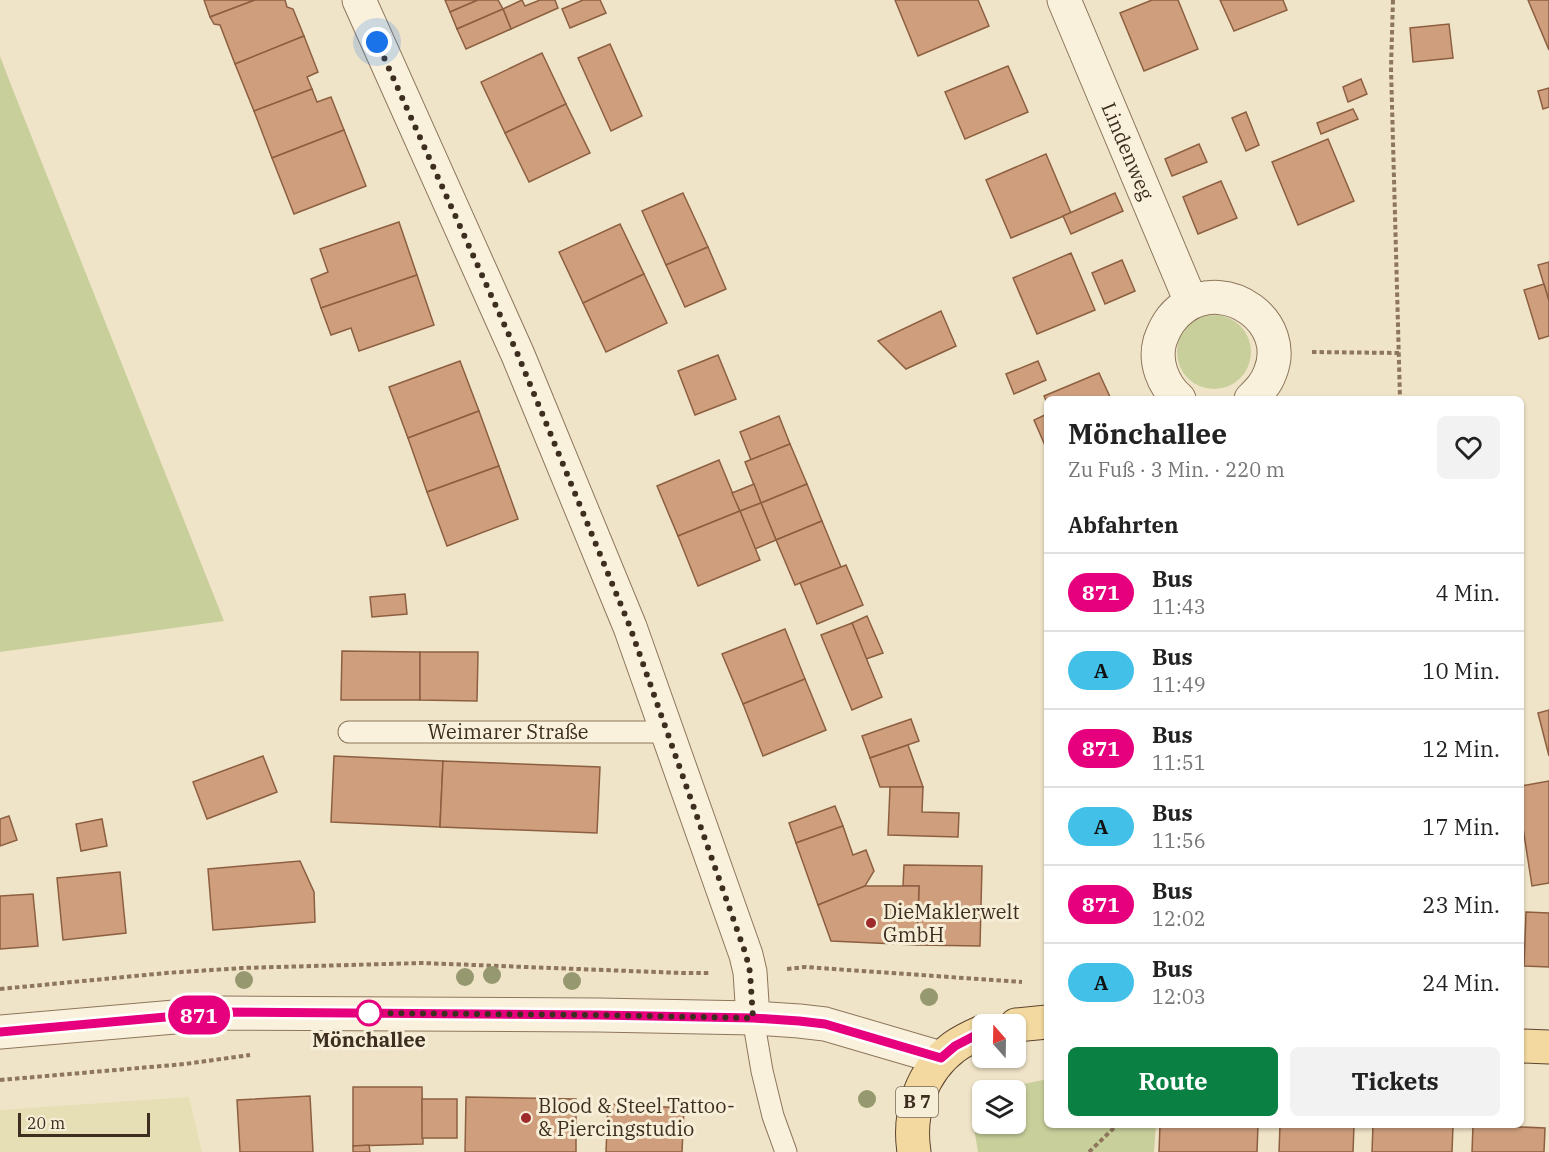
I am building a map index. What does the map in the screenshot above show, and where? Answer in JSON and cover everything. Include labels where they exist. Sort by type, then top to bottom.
[{"type":"main road","points":[[1026,1023],[1044,1022]]},
{"type":"main road","name":"B 7","points":[[914,1152],[912,1136],[915,1107],[928,1075],[941,1058],[955,1046],[972,1037]]},
{"type":"main road","points":[[1524,1046],[1549,1047]]},
{"type":"street","points":[[359,0],[518,355],[630,627],[746,955],[750,972],[753,1018]]},
{"type":"street","name":"Lindenweg","points":[[1064,0],[1191,302]]},
{"type":"street","points":[[1176,396],[1165,384],[1159,366],[1159,346],[1164,328],[1176,313],[1191,302],[1210,297],[1228,298],[1246,305],[1260,317],[1270,333],[1274,352],[1271,371],[1263,388],[1254,396]]},
{"type":"street","points":[[0,1032],[221,1012],[586,1014],[753,1018],[825,1024],[941,1058]]},
{"type":"lane","name":"Weimarer Straße","points":[[349,732],[667,732]]},
{"type":"lane","points":[[753,1018],[773,1116],[786,1152]]},
{"type":"path","points":[[1393,0],[1391,68],[1400,396]]},
{"type":"path","points":[[1274,352],[1399,353]]},
{"type":"path","points":[[332,966],[422,963],[682,973],[750,972],[805,967],[1026,982]]},
{"type":"path","points":[[0,1080],[185,1064],[250,1055]]},
{"type":"path","points":[[1089,1152],[1115,1128]]},
{"type":"shaded area","points":[[189,1097],[202,1152],[0,1152],[0,1110]]},
{"type":"green space","points":[[0,56],[11,85],[224,621],[0,652]]},
{"type":"green space","points":[[1214,315],[1228,318],[1240,326],[1248,338],[1251,352],[1248,366],[1240,378],[1228,386],[1214,389],[1200,386],[1188,378],[1180,366],[1177,352],[1180,338],[1188,326],[1200,318]]},
{"type":"green space","points":[[1043,1080],[1044,1128],[1156,1128],[1154,1152],[978,1152],[975,1134],[1026,1134],[1026,1084]]},
{"type":"building","points":[[204,0],[255,0],[210,17]]},
{"type":"building","points":[[255,0],[285,0],[287,7],[293,9],[304,36],[235,64],[220,25],[214,24],[210,17]]},
{"type":"building","points":[[445,0],[478,0],[450,12]]},
{"type":"building","points":[[478,0],[498,0],[503,9],[457,29],[450,12]]},
{"type":"building","points":[[522,0],[525,6],[540,0],[555,0],[558,8],[511,29],[503,9]]},
{"type":"building","points":[[583,0],[600,0],[606,13],[570,28],[562,9]]},
{"type":"building","points":[[895,0],[978,0],[989,26],[918,56]]},
{"type":"building","points":[[1152,0],[1178,0],[1198,49],[1144,71],[1120,13]]},
{"type":"building","points":[[1220,0],[1283,0],[1287,10],[1234,31]]},
{"type":"building","points":[[1528,0],[1549,0],[1549,50]]},
{"type":"building","points":[[503,9],[511,29],[466,49],[457,29]]},
{"type":"building","points":[[1449,24],[1453,58],[1413,62],[1410,28]]},
{"type":"building","points":[[304,36],[318,72],[307,77],[312,89],[254,111],[235,64]]},
{"type":"building","points":[[610,44],[642,116],[611,131],[578,58]]},
{"type":"building","points":[[542,53],[566,104],[505,133],[481,82]]},
{"type":"building","points":[[1008,66],[1028,112],[965,139],[945,92]]},
{"type":"building","points":[[1361,79],[1367,94],[1348,102],[1343,87]]},
{"type":"building","points":[[1549,88],[1549,107],[1543,109],[1538,91]]},
{"type":"building","points":[[312,89],[317,102],[331,97],[344,130],[272,158],[254,111]]},
{"type":"building","points":[[566,104],[590,153],[529,182],[505,133]]},
{"type":"building","points":[[1353,109],[1358,119],[1321,134],[1317,123]]},
{"type":"building","points":[[1246,112],[1259,145],[1246,151],[1232,118]]},
{"type":"building","points":[[344,130],[366,186],[294,214],[272,158]]},
{"type":"building","points":[[1328,139],[1354,201],[1298,225],[1272,162]]},
{"type":"building","points":[[1199,144],[1207,162],[1172,176],[1165,159]]},
{"type":"building","points":[[1046,154],[1071,213],[1011,238],[986,180]]},
{"type":"building","points":[[1221,181],[1237,218],[1198,234],[1183,197]]},
{"type":"building","points":[[683,193],[708,247],[666,265],[642,211]]},
{"type":"building","points":[[1115,193],[1123,211],[1071,234],[1063,216]]},
{"type":"building","points":[[399,222],[417,275],[321,308],[311,279],[328,272],[320,249]]},
{"type":"building","points":[[620,224],[644,274],[583,303],[559,252]]},
{"type":"building","points":[[708,247],[726,289],[685,307],[666,265]]},
{"type":"building","points":[[1071,253],[1095,310],[1037,334],[1013,278]]},
{"type":"building","points":[[1122,260],[1135,291],[1105,304],[1092,273]]},
{"type":"building","points":[[1549,262],[1549,301],[1538,265]]},
{"type":"building","points":[[644,274],[667,323],[606,352],[583,303]]},
{"type":"building","points":[[417,275],[434,325],[359,351],[351,328],[331,335],[321,308]]},
{"type":"building","points":[[1544,284],[1549,301],[1549,336],[1539,339],[1524,290]]},
{"type":"building","points":[[941,311],[956,346],[906,369],[878,341]]},
{"type":"building","points":[[718,355],[736,399],[695,415],[678,371]]},
{"type":"building","points":[[460,361],[479,411],[408,438],[389,387]]},
{"type":"building","points":[[1038,361],[1046,380],[1014,394],[1006,374]]},
{"type":"building","points":[[1099,373],[1110,396],[1044,396]]},
{"type":"building","points":[[479,411],[499,466],[427,492],[408,438]]},
{"type":"building","points":[[1044,415],[1044,443],[1034,420]]},
{"type":"building","points":[[779,416],[790,444],[751,460],[740,432]]},
{"type":"building","points":[[790,444],[807,484],[761,503],[745,462]]},
{"type":"building","points":[[719,460],[740,511],[678,536],[657,486]]},
{"type":"building","points":[[499,466],[518,519],[447,546],[427,492]]},
{"type":"building","points":[[754,484],[761,503],[740,511],[732,493]]},
{"type":"building","points":[[807,484],[822,521],[776,540],[761,503]]},
{"type":"building","points":[[761,503],[776,540],[755,549],[740,511]]},
{"type":"building","points":[[740,511],[760,560],[698,586],[678,536]]},
{"type":"building","points":[[822,521],[841,567],[795,585],[776,540]]},
{"type":"building","points":[[846,565],[863,605],[817,624],[800,583]]},
{"type":"building","points":[[405,594],[407,614],[372,617],[370,597]]},
{"type":"building","points":[[867,616],[883,653],[866,659],[852,623]]},
{"type":"building","points":[[852,623],[882,697],[852,710],[821,635]]},
{"type":"building","points":[[785,629],[805,679],[743,704],[722,654]]},
{"type":"building","points":[[342,651],[420,652],[420,700],[341,700]]},
{"type":"building","points":[[420,652],[478,652],[477,701],[420,700]]},
{"type":"building","points":[[805,679],[826,730],[763,756],[743,704]]},
{"type":"building","points":[[1549,710],[1549,756],[1538,713]]},
{"type":"building","points":[[911,719],[919,741],[870,758],[862,736]]},
{"type":"building","points":[[908,745],[923,787],[880,787],[870,758]]},
{"type":"building","points":[[263,756],[277,792],[207,819],[193,782]]},
{"type":"building","points":[[334,756],[443,761],[440,827],[331,822]]},
{"type":"building","points":[[443,761],[600,767],[597,833],[440,827]]},
{"type":"building","points":[[1549,781],[1549,883],[1532,886],[1524,834],[1524,785]]},
{"type":"building","points":[[890,787],[923,787],[922,812],[959,813],[958,837],[888,835]]},
{"type":"building","points":[[835,806],[843,826],[796,843],[789,823]]},
{"type":"building","points":[[9,816],[17,840],[0,846],[0,819]]},
{"type":"building","points":[[102,819],[107,846],[81,851],[76,824]]},
{"type":"building","points":[[843,826],[853,855],[866,850],[874,871],[865,886],[818,905],[796,843]]},
{"type":"building","points":[[300,861],[314,892],[315,922],[213,930],[208,869]]},
{"type":"building","points":[[904,865],[982,866],[980,946],[917,945],[919,886],[903,886]]},
{"type":"building","points":[[120,872],[126,933],[63,940],[57,878]]},
{"type":"building","name":"DieMaklerwelt GmbH","points":[[865,886],[919,886],[917,945],[831,941],[818,905]]},
{"type":"building","points":[[33,894],[38,946],[0,949],[0,896]]},
{"type":"building","points":[[1526,912],[1549,913],[1549,967],[1524,966]]},
{"type":"building","points":[[353,1087],[422,1087],[423,1144],[353,1146]]},
{"type":"building","points":[[310,1096],[313,1152],[240,1152],[237,1100]]},
{"type":"building","points":[[466,1097],[576,1099],[576,1152],[465,1152]]},
{"type":"building","points":[[422,1099],[457,1099],[457,1138],[422,1138]]},
{"type":"building","points":[[608,1104],[684,1108],[682,1152],[606,1152]]},
{"type":"building","points":[[1160,1128],[1258,1128],[1257,1152],[1159,1152]]},
{"type":"building","points":[[1280,1128],[1354,1128],[1353,1152],[1279,1152]]},
{"type":"building","points":[[1373,1128],[1453,1128],[1452,1152],[1372,1152]]},
{"type":"building","points":[[1473,1128],[1545,1128],[1544,1152],[1472,1152]]},
{"type":"building","points":[[369,1145],[370,1152],[353,1152],[353,1146]]},
{"type":"bus line","name":"871","points":[[0,1032],[221,1012],[753,1018],[825,1024],[941,1058],[955,1046],[972,1037]]},
{"type":"place","name":"DieMaklerwelt GmbH","points":[[871,923]]},
{"type":"place","name":"Mönchallee","points":[[369,1013]]},
{"type":"place","name":"Blood & Steel Tattoo- & Piercingstudio","points":[[526,1118]]},
{"type":"route","points":[[369,1013],[753,1018],[750,972],[746,955],[630,627],[518,355],[377,42]]}]
